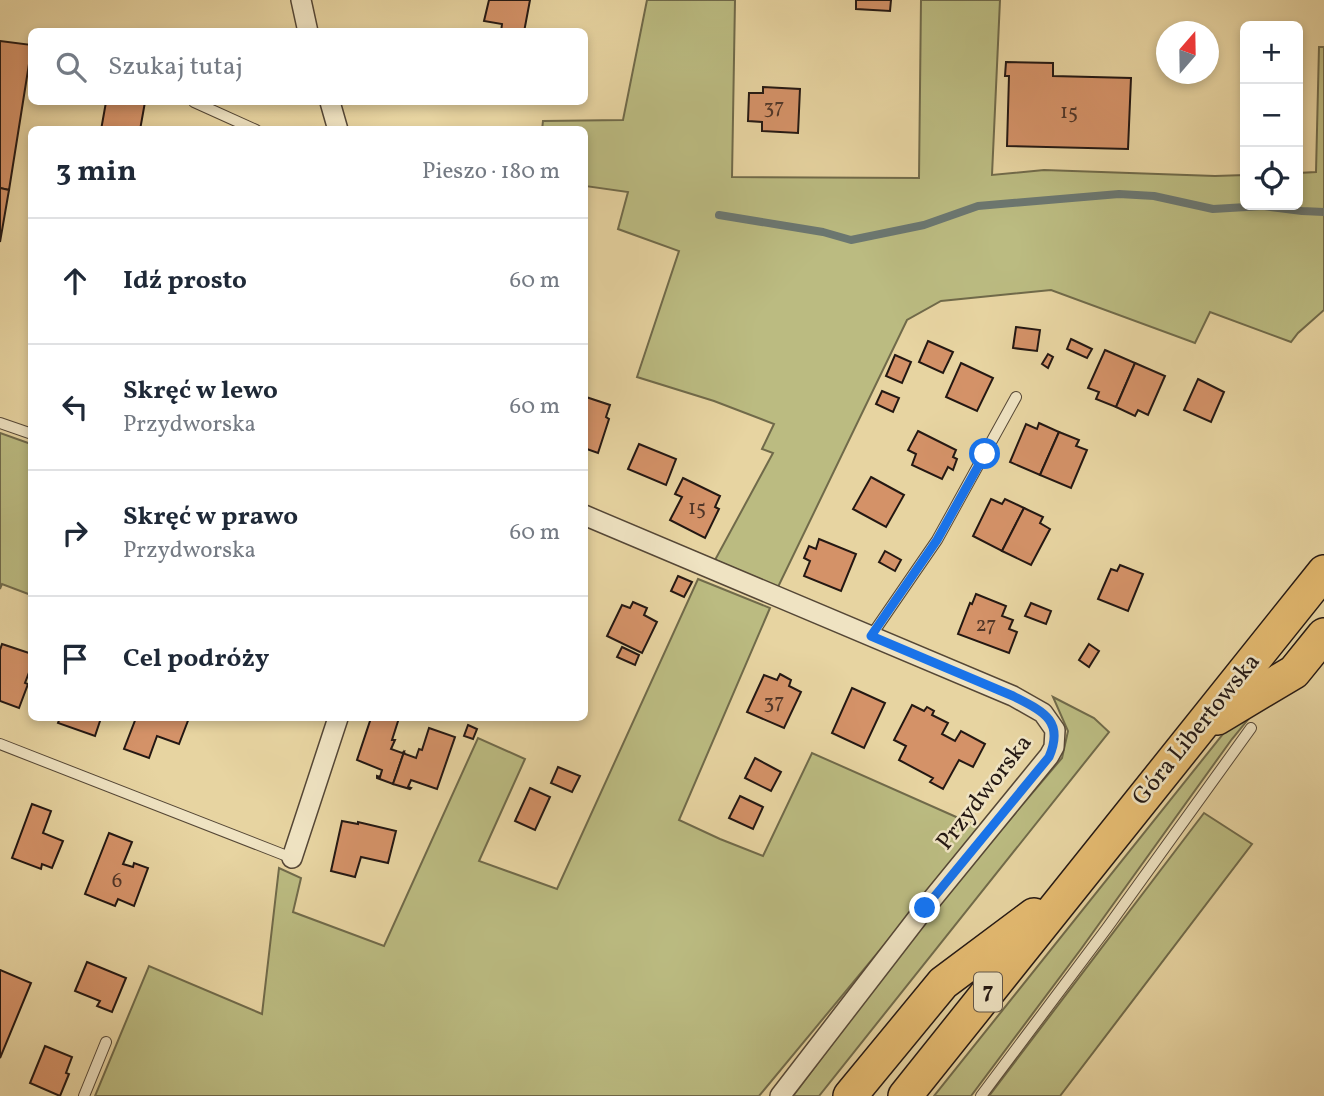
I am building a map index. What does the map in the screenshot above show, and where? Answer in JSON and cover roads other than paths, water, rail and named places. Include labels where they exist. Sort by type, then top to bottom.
[{"type":"highway","name":"Góra Libertowska","points":[[905,1096],[1324,572]]},
{"type":"highway","name":"7","points":[[1197,730],[1294,672],[1324,635]]},
{"type":"highway","name":"Góra Libertowska","points":[[850,1096],[943,982],[1071,888]]},
{"type":"street","points":[[301,0],[307,28]]},
{"type":"street","points":[[331,105],[337,126]]},
{"type":"street","name":"Przydworska","points":[[588,516],[1013,696],[1043,713],[1055,730],[1056,738],[1049,757],[925,908],[780,1096]]},
{"type":"street","points":[[292,858],[337,721]]},
{"type":"lane","points":[[201,105],[247,126]]},
{"type":"lane","points":[[871,636],[937,540],[1016,397]]},
{"type":"lane","points":[[0,423],[28,433]]},
{"type":"lane","points":[[981,1096],[1107,928],[1251,728]]},
{"type":"lane","points":[[0,744],[292,858]]},
{"type":"lane","points":[[84,1096],[106,1042]]},
{"type":"waterway","points":[[719,215],[823,232],[851,240],[924,225],[978,206],[1119,194],[1154,196],[1213,209],[1263,206],[1324,212]]}]
